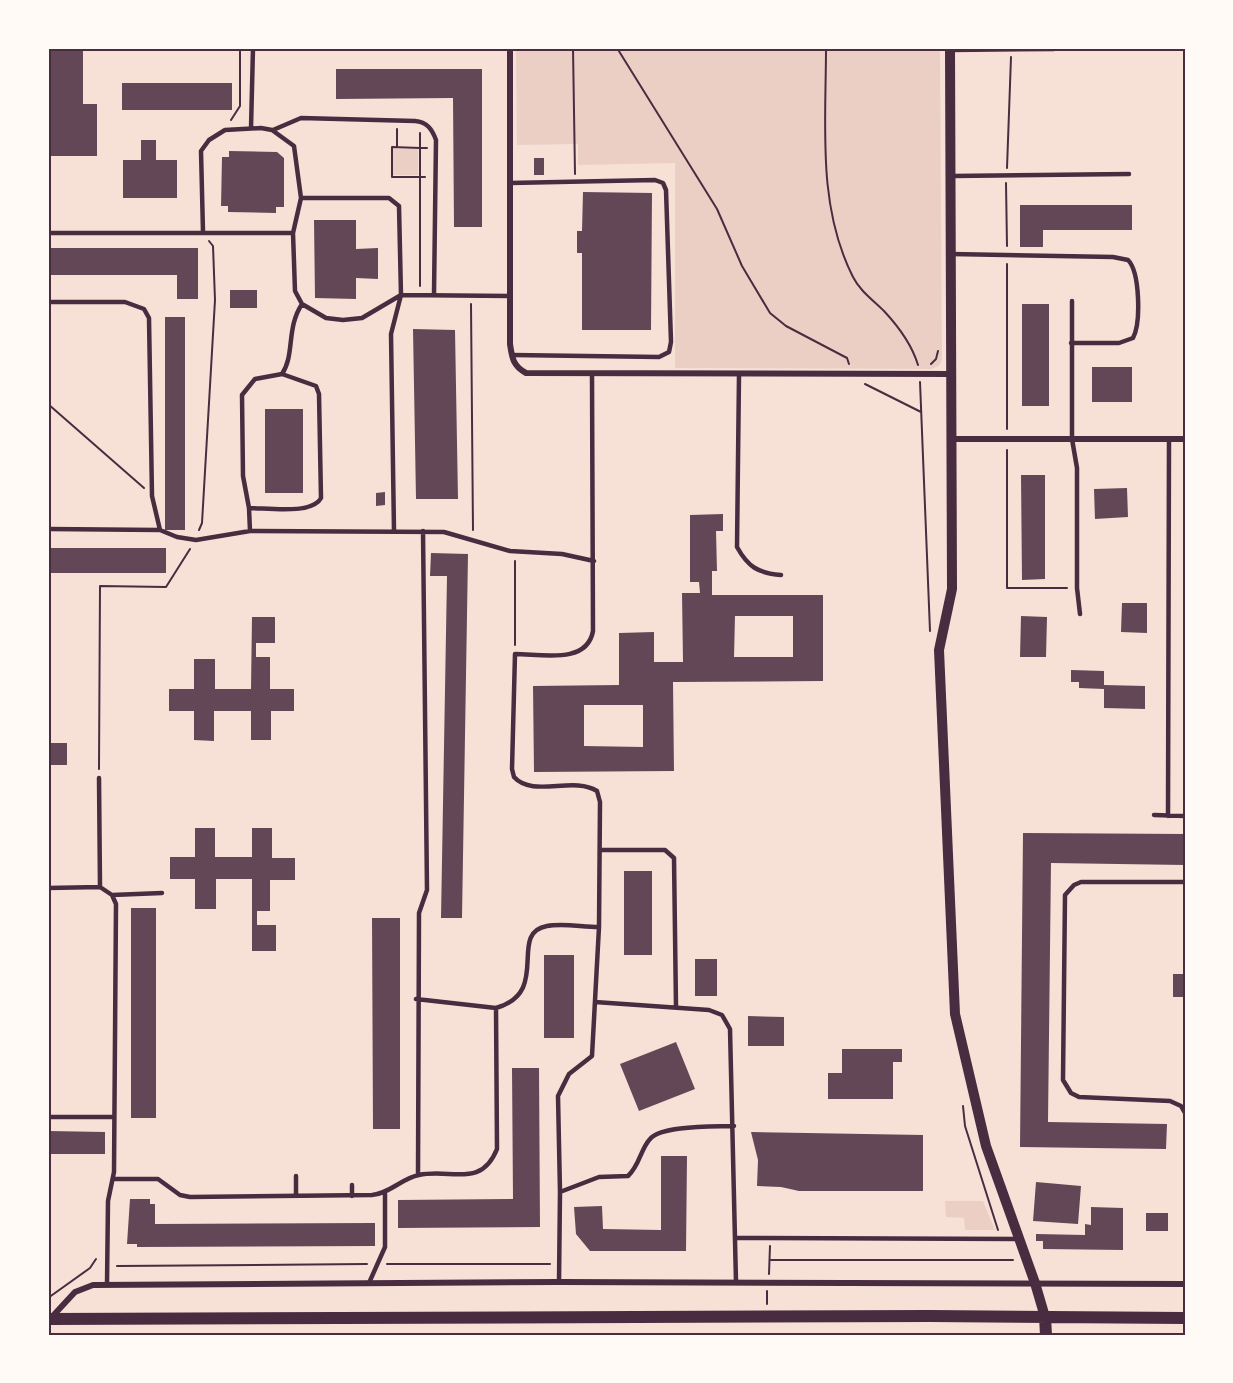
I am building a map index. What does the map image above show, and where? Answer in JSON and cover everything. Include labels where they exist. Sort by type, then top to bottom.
[{"type":"main road","points":[[1045,1317],[1046,1335]]},
{"type":"main road","points":[[49,1319],[1185,1318]]},
{"type":"street","points":[[510,48],[510,296],[512,355],[518,369],[526,373],[592,375],[951,374]]},
{"type":"street","points":[[950,49],[952,589],[939,650],[955,1014],[986,1146],[1028,1260],[1045,1317]]},
{"type":"street","points":[[951,439],[1185,439]]},
{"type":"street","points":[[49,1319],[75,1292],[93,1285],[107,1284],[736,1282],[1185,1284]]},
{"type":"lane","points":[[251,128],[254,48]]},
{"type":"lane","points":[[950,49],[1054,49]]},
{"type":"lane","points":[[203,232],[201,151],[209,140],[225,130],[251,128],[272,130],[301,118],[420,121],[432,129],[436,140],[434,294]]},
{"type":"lane","points":[[272,130],[294,146],[301,198],[293,233],[295,291],[302,304],[326,318],[343,320],[362,318],[401,295],[510,296]]},
{"type":"lane","points":[[951,176],[1129,174]]},
{"type":"lane","points":[[510,183],[655,180],[665,186],[671,342],[669,352],[658,357],[512,355]]},
{"type":"lane","points":[[301,198],[389,198],[399,206],[401,212],[401,295],[391,334],[394,531]]},
{"type":"lane","points":[[48,233],[293,233]]},
{"type":"lane","points":[[951,254],[1113,257],[1128,260],[1137,273],[1137,325],[1133,338],[1119,343],[1071,343]]},
{"type":"lane","points":[[1072,301],[1072,439],[1077,468],[1077,588],[1080,614]]},
{"type":"lane","points":[[48,302],[125,302],[144,309],[149,318],[152,496],[160,530]]},
{"type":"lane","points":[[282,374],[288,359],[290,331],[302,304]]},
{"type":"lane","points":[[249,508],[314,507],[321,498],[320,394],[316,386],[282,374],[255,379],[242,395],[243,476],[249,508],[250,531]]},
{"type":"lane","points":[[559,1282],[558,1096],[569,1074],[592,1056],[598,927],[600,802],[597,790],[583,785],[524,784],[514,777],[515,654],[570,654],[588,647],[593,631],[592,375]]},
{"type":"lane","points":[[739,375],[737,547],[745,561],[756,571],[781,575]]},
{"type":"lane","points":[[1168,816],[1169,439]]},
{"type":"lane","points":[[48,529],[160,530],[177,537],[196,540],[250,531],[444,532],[515,552],[562,554],[594,561]]},
{"type":"lane","points":[[418,1175],[416,999],[419,913],[427,890],[423,531]]},
{"type":"lane","points":[[99,778],[100,887]]},
{"type":"lane","points":[[1154,815],[1185,816]]},
{"type":"lane","points":[[600,850],[665,850],[674,858],[676,1007]]},
{"type":"lane","points":[[1185,882],[1081,882],[1074,885],[1065,895],[1063,1044],[1063,1080],[1071,1093],[1090,1099],[1170,1101],[1181,1106],[1185,1113]]},
{"type":"lane","points":[[48,888],[100,887],[112,895],[116,904],[113,1179],[108,1201],[107,1284]]},
{"type":"lane","points":[[112,895],[162,893]]},
{"type":"lane","points":[[416,999],[496,1008],[508,1005],[521,994],[527,981],[527,949],[530,938],[537,930],[545,926],[598,927]]},
{"type":"lane","points":[[595,1002],[716,1011],[722,1015],[730,1029],[736,1282]]},
{"type":"lane","points":[[113,1179],[158,1179],[185,1197],[352,1196],[385,1194],[418,1175],[469,1175],[488,1166],[497,1149],[496,1008]]},
{"type":"lane","points":[[48,1117],[114,1117]]},
{"type":"lane","points":[[560,1192],[599,1177],[628,1176],[637,1167],[648,1142],[654,1135],[672,1131],[734,1126]]},
{"type":"lane","points":[[296,1176],[296,1196]]},
{"type":"lane","points":[[352,1185],[352,1196]]},
{"type":"lane","points":[[369,1283],[385,1247],[385,1194]]},
{"type":"lane","points":[[736,1238],[1019,1239]]},
{"type":"path","points":[[225,130],[240,106],[240,48]]},
{"type":"path","points":[[573,48],[575,182]]},
{"type":"path","points":[[617,48],[717,209],[742,266],[770,313],[786,326],[846,358],[853,374],[871,388],[921,412]]},
{"type":"path","points":[[826,48],[829,208],[854,278],[861,289],[886,313],[902,333],[913,352],[920,374],[930,640]]},
{"type":"path","points":[[1011,49],[1006,175],[1006,588],[1077,588]]},
{"type":"path","points":[[397,120],[397,147]]},
{"type":"path","points":[[420,121],[420,295]]},
{"type":"path","points":[[420,148],[392,147],[392,177],[420,177]]},
{"type":"path","points":[[471,296],[473,542]]},
{"type":"path","points":[[920,374],[936,359],[938,341]]},
{"type":"path","points":[[48,404],[152,496]]},
{"type":"path","points":[[515,552],[515,654]]},
{"type":"path","points":[[962,1103],[965,1126],[1000,1238]]},
{"type":"path","points":[[48,1298],[90,1268],[96,1259]]},
{"type":"path","points":[[770,1260],[1028,1260]]},
{"type":"path","points":[[107,1266],[558,1264]]},
{"type":"shaded area","points":[[516,48],[940,48],[942,360],[939,366],[931,369],[675,368],[675,163],[578,165],[578,144],[517,145]]},
{"type":"shaded area","points":[[393,149],[418,149],[418,175],[393,175]]},
{"type":"shaded area","points":[[945,1201],[983,1201],[995,1230],[965,1230],[964,1218],[946,1217]]},
{"type":"building","points":[[48,48],[83,48],[83,104],[97,104],[97,156],[48,156]]},
{"type":"building","points":[[336,69],[482,69],[482,227],[454,227],[453,98],[336,99]]},
{"type":"building","points":[[122,83],[232,83],[232,110],[122,110]]},
{"type":"building","points":[[141,140],[156,140],[156,160],[177,160],[177,198],[123,198],[123,160],[141,160]]},
{"type":"building","points":[[229,151],[277,152],[284,158],[284,207],[276,207],[276,213],[228,212],[228,206],[221,206],[222,157],[229,157]]},
{"type":"building","points":[[534,158],[544,158],[544,175],[534,175]]},
{"type":"building","points":[[583,192],[652,193],[651,330],[582,330],[582,253],[577,253],[577,231],[582,231]]},
{"type":"building","points":[[1020,205],[1132,205],[1132,230],[1043,230],[1043,247],[1020,247]]},
{"type":"building","points":[[314,220],[356,220],[356,249],[378,248],[378,279],[356,278],[356,299],[315,298]]},
{"type":"building","points":[[48,248],[198,248],[198,299],[177,299],[177,275],[48,275]]},
{"type":"building","points":[[230,290],[257,290],[257,308],[230,308]]},
{"type":"building","points":[[1022,304],[1049,304],[1049,406],[1022,406]]},
{"type":"building","points":[[165,317],[185,317],[185,530],[165,530]]},
{"type":"building","points":[[413,329],[455,330],[458,499],[416,499]]},
{"type":"building","points":[[1092,367],[1132,367],[1132,402],[1092,402]]},
{"type":"building","points":[[265,409],[303,409],[303,493],[265,493]]},
{"type":"building","points":[[1021,475],[1045,475],[1045,579],[1022,580]]},
{"type":"building","points":[[1127,488],[1128,517],[1095,519],[1094,489]]},
{"type":"building","points":[[385,492],[385,505],[376,506],[376,493]]},
{"type":"building","points":[[723,514],[723,531],[716,531],[717,571],[712,571],[712,595],[823,595],[823,681],[673,682],[674,771],[534,772],[533,686],[619,685],[619,633],[654,632],[654,662],[683,662],[682,593],[700,593],[699,582],[690,582],[690,515]],"holes":[[[735,616],[793,616],[793,657],[734,657]],[[584,705],[643,705],[643,747],[584,746]]]},
{"type":"building","points":[[48,548],[166,548],[166,573],[48,573]]},
{"type":"building","points":[[431,553],[468,554],[462,918],[441,918],[447,576],[430,576]]},
{"type":"building","points":[[1122,603],[1147,603],[1147,633],[1121,632]]},
{"type":"building","points":[[1021,616],[1047,617],[1046,657],[1020,657]]},
{"type":"building","points":[[252,617],[275,617],[275,643],[256,643],[256,657],[270,657],[270,689],[294,689],[294,711],[271,711],[271,740],[251,740],[251,711],[214,711],[214,741],[194,740],[194,711],[169,711],[169,689],[194,689],[194,659],[215,659],[215,689],[251,689]]},
{"type":"building","points":[[1071,670],[1104,671],[1104,685],[1145,686],[1145,709],[1104,708],[1104,689],[1079,688],[1079,682],[1071,682]]},
{"type":"building","points":[[48,743],[67,743],[67,765],[48,765]]},
{"type":"building","points":[[195,828],[215,828],[215,857],[252,857],[252,828],[272,828],[272,858],[295,858],[295,880],[270,880],[270,911],[257,911],[257,925],[276,925],[276,951],[252,951],[252,879],[216,879],[216,909],[195,909],[195,879],[170,879],[170,857],[195,857]]},
{"type":"building","points":[[1023,833],[1185,834],[1185,865],[1051,863],[1048,1122],[1167,1124],[1166,1149],[1020,1147]]},
{"type":"building","points":[[624,871],[652,871],[652,955],[624,955]]},
{"type":"building","points":[[131,908],[156,908],[156,1118],[131,1118]]},
{"type":"building","points":[[372,918],[400,918],[400,1129],[373,1129]]},
{"type":"building","points":[[544,955],[574,955],[574,1038],[544,1038]]},
{"type":"building","points":[[695,959],[717,959],[717,996],[695,996]]},
{"type":"building","points":[[1173,974],[1185,974],[1185,997],[1173,997]]},
{"type":"building","points":[[748,1016],[784,1017],[784,1046],[748,1046]]},
{"type":"building","points":[[676,1042],[695,1089],[639,1111],[620,1064]]},
{"type":"building","points":[[842,1049],[902,1049],[902,1062],[893,1062],[893,1099],[828,1099],[828,1073],[842,1073]]},
{"type":"building","points":[[512,1068],[539,1068],[540,1227],[398,1228],[398,1200],[513,1199]]},
{"type":"building","points":[[48,1131],[105,1132],[105,1154],[48,1154]]},
{"type":"building","points":[[751,1132],[923,1135],[923,1191],[799,1191],[781,1187],[757,1186],[758,1160]]},
{"type":"building","points":[[661,1156],[687,1156],[686,1251],[590,1251],[576,1234],[574,1207],[602,1206],[603,1229],[661,1230]]},
{"type":"building","points":[[1036,1182],[1081,1186],[1078,1224],[1033,1221]]},
{"type":"building","points":[[130,1199],[150,1199],[150,1204],[155,1204],[155,1224],[375,1223],[375,1246],[137,1247],[137,1244],[127,1244]]},
{"type":"building","points":[[1091,1207],[1123,1208],[1123,1250],[1043,1249],[1043,1241],[1036,1241],[1036,1234],[1085,1235],[1085,1224],[1091,1225]]},
{"type":"building","points":[[1146,1213],[1168,1213],[1168,1231],[1146,1231]]}]
